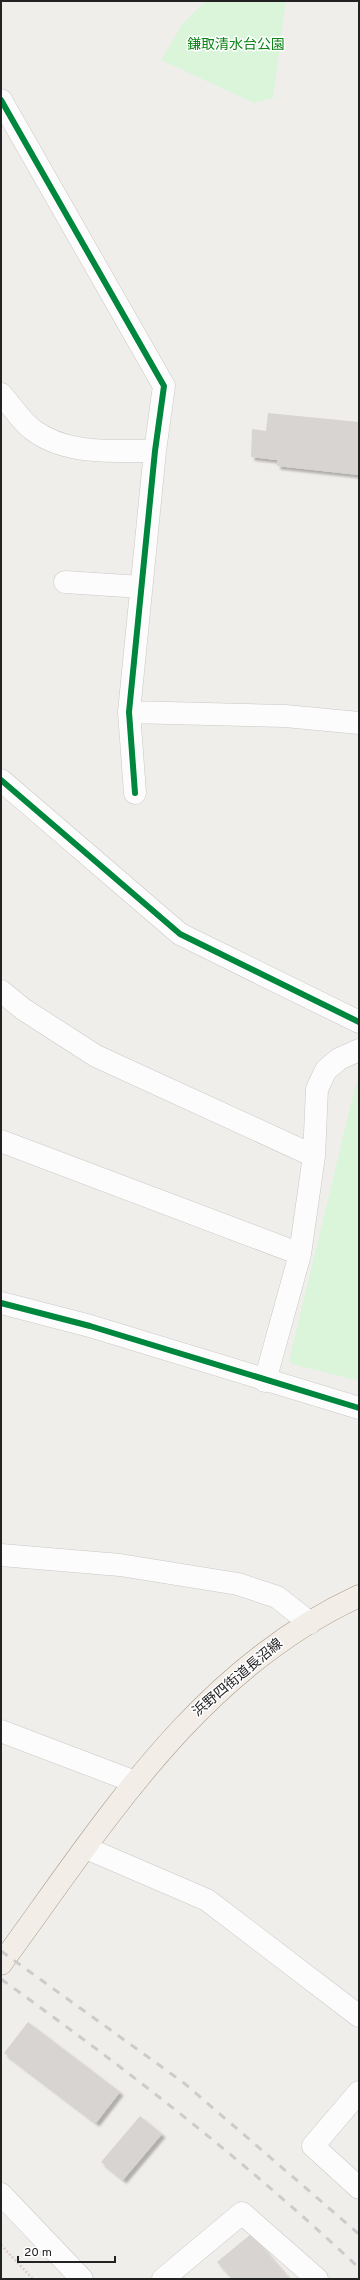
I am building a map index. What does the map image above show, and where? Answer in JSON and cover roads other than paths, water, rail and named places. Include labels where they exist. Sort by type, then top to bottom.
[{"type":"main road","name":"浜野四街道長沼線","points":[[1,1964],[135,1782],[179,1729],[215,1695],[275,1645],[310,1623],[359,1596]]},
{"type":"street","points":[[1,100],[164,386],[155,451],[129,712],[135,794]]},
{"type":"street","points":[[1,394],[32,430],[52,441],[75,449],[155,451]]},
{"type":"street","points":[[65,582],[141,587]]},
{"type":"street","points":[[129,712],[285,716],[359,723]]},
{"type":"street","points":[[1,780],[180,934],[359,1022]]},
{"type":"street","points":[[1,991],[23,1009],[96,1056],[314,1156]]},
{"type":"street","points":[[265,1381],[300,1254],[314,1156],[317,1089],[326,1070],[338,1059],[359,1050]]},
{"type":"street","points":[[1,1141],[300,1254]]},
{"type":"street","points":[[1,1303],[90,1326],[265,1381],[359,1408]]},
{"type":"street","points":[[1,1555],[120,1565],[238,1584],[277,1597],[310,1623]]},
{"type":"street","points":[[1,1731],[135,1782]]},
{"type":"street","points":[[86,1848],[207,1900],[359,2016]]},
{"type":"street","points":[[359,2092],[313,2146],[359,2188]]},
{"type":"street","points":[[1,2194],[82,2279]]},
{"type":"street","points":[[163,2279],[242,2213],[316,2279]]},
{"type":"railway","points":[[1,1951],[184,2083],[359,2234]]},
{"type":"railway","points":[[1,1979],[94,2047],[185,2118],[273,2191],[359,2268]]},
{"type":"park label","name":"鎌取清水台公園","points":[[236,45]]}]
